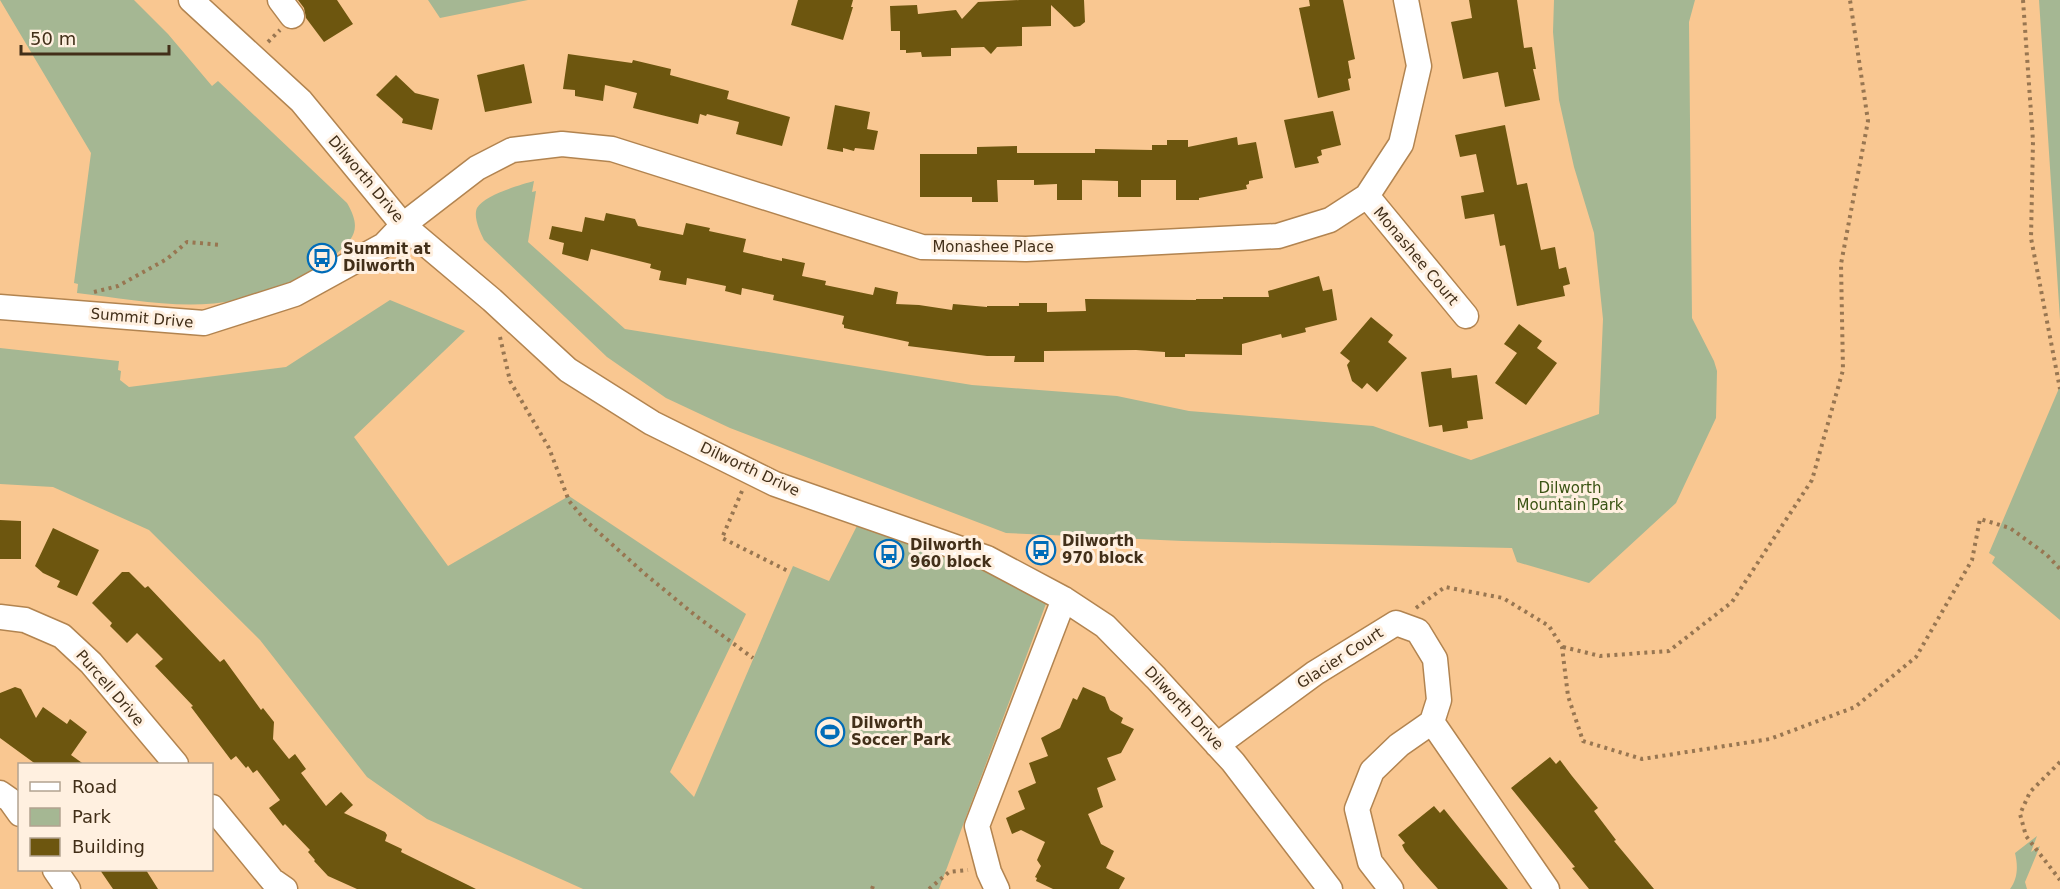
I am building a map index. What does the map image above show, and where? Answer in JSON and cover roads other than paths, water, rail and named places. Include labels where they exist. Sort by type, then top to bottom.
[{"type":"street","name":"Dilworth Drive","points":[[191,0],[301,101],[403,225],[492,300],[568,370],[652,423],[751,470],[775,484],[987,558],[1064,599],[1105,626],[1233,762],[1330,889]]},
{"type":"street","name":"Monashee Place","points":[[403,225],[477,168],[512,150],[562,144],[612,149],[922,247],[1026,249],[1278,236],[1330,220],[1367,196],[1401,144],[1419,66],[1406,0]]},
{"type":"street","name":"Monashee Court","points":[[1367,196],[1466,316]]},
{"type":"street","name":"Summit Drive","points":[[0,307],[204,323],[295,294],[384,245],[403,225]]},
{"type":"street","points":[[993,880],[977,826],[1064,599]]},
{"type":"street","name":"Purcell Drive","points":[[0,617],[25,620],[62,636],[91,663],[174,763]]},
{"type":"street","name":"Glacier Court","points":[[1217,745],[1315,673],[1396,623],[1418,632],[1435,659],[1439,700],[1432,722]]},
{"type":"street","points":[[1391,889],[1370,862],[1357,809],[1372,771],[1399,745],[1432,722],[1547,889]]},
{"type":"street","points":[[0,793],[10,800],[18,811]]},
{"type":"street","points":[[213,808],[272,880],[285,889]]},
{"type":"street","points":[[57,871],[68,889]]},
{"type":"place","name":"Summit at Dilworth","points":[[322,258]]},
{"type":"place","name":"Dilworth 970 block","points":[[1041,550]]},
{"type":"place","name":"Dilworth 960 block","points":[[889,554]]},
{"type":"place","name":"Dilworth Soccer Park","points":[[830,732]]},
{"type":"park label","name":"Dilworth Mountain Park","points":[[1570,496]]}]
